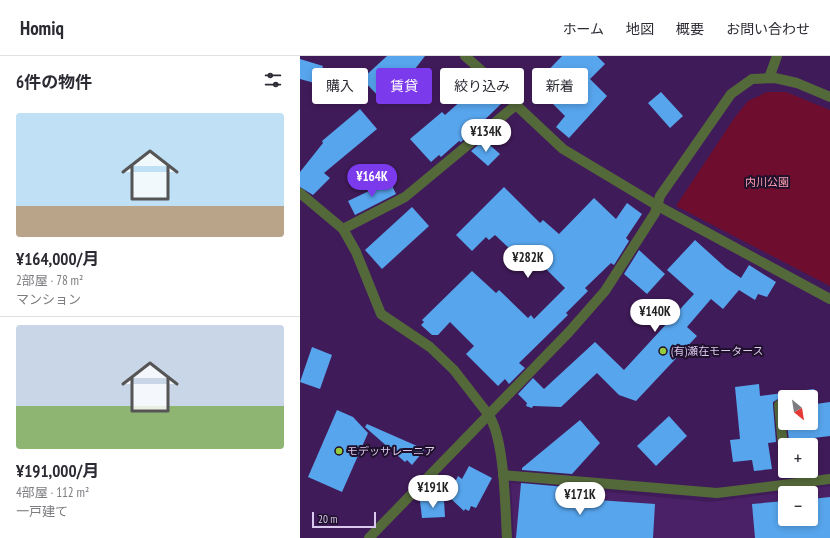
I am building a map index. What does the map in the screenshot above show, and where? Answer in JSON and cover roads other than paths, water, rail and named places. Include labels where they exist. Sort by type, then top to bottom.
[{"type":"street","points":[[465,56],[499,86],[516,105],[563,149],[658,206],[830,299]]},
{"type":"street","points":[[769,78],[777,56]]},
{"type":"street","points":[[369,538],[569,332],[604,291],[655,213],[660,196],[731,94],[752,79],[769,78],[797,83],[830,97]]},
{"type":"street","points":[[343,230],[405,197],[516,105]]},
{"type":"street","points":[[300,193],[343,230],[356,252],[381,314],[430,347],[454,370],[495,423],[503,475],[507,538]]},
{"type":"street","points":[[503,475],[717,493],[830,478]]},
{"type":"street","points":[[786,478],[787,484]]},
{"type":"place","name":"(有)瀬在モータース","points":[[663,351]]},
{"type":"place","name":"モデッサレーニア","points":[[339,451]]},
{"type":"park label","name":"内川公園","points":[[767,182]]}]
